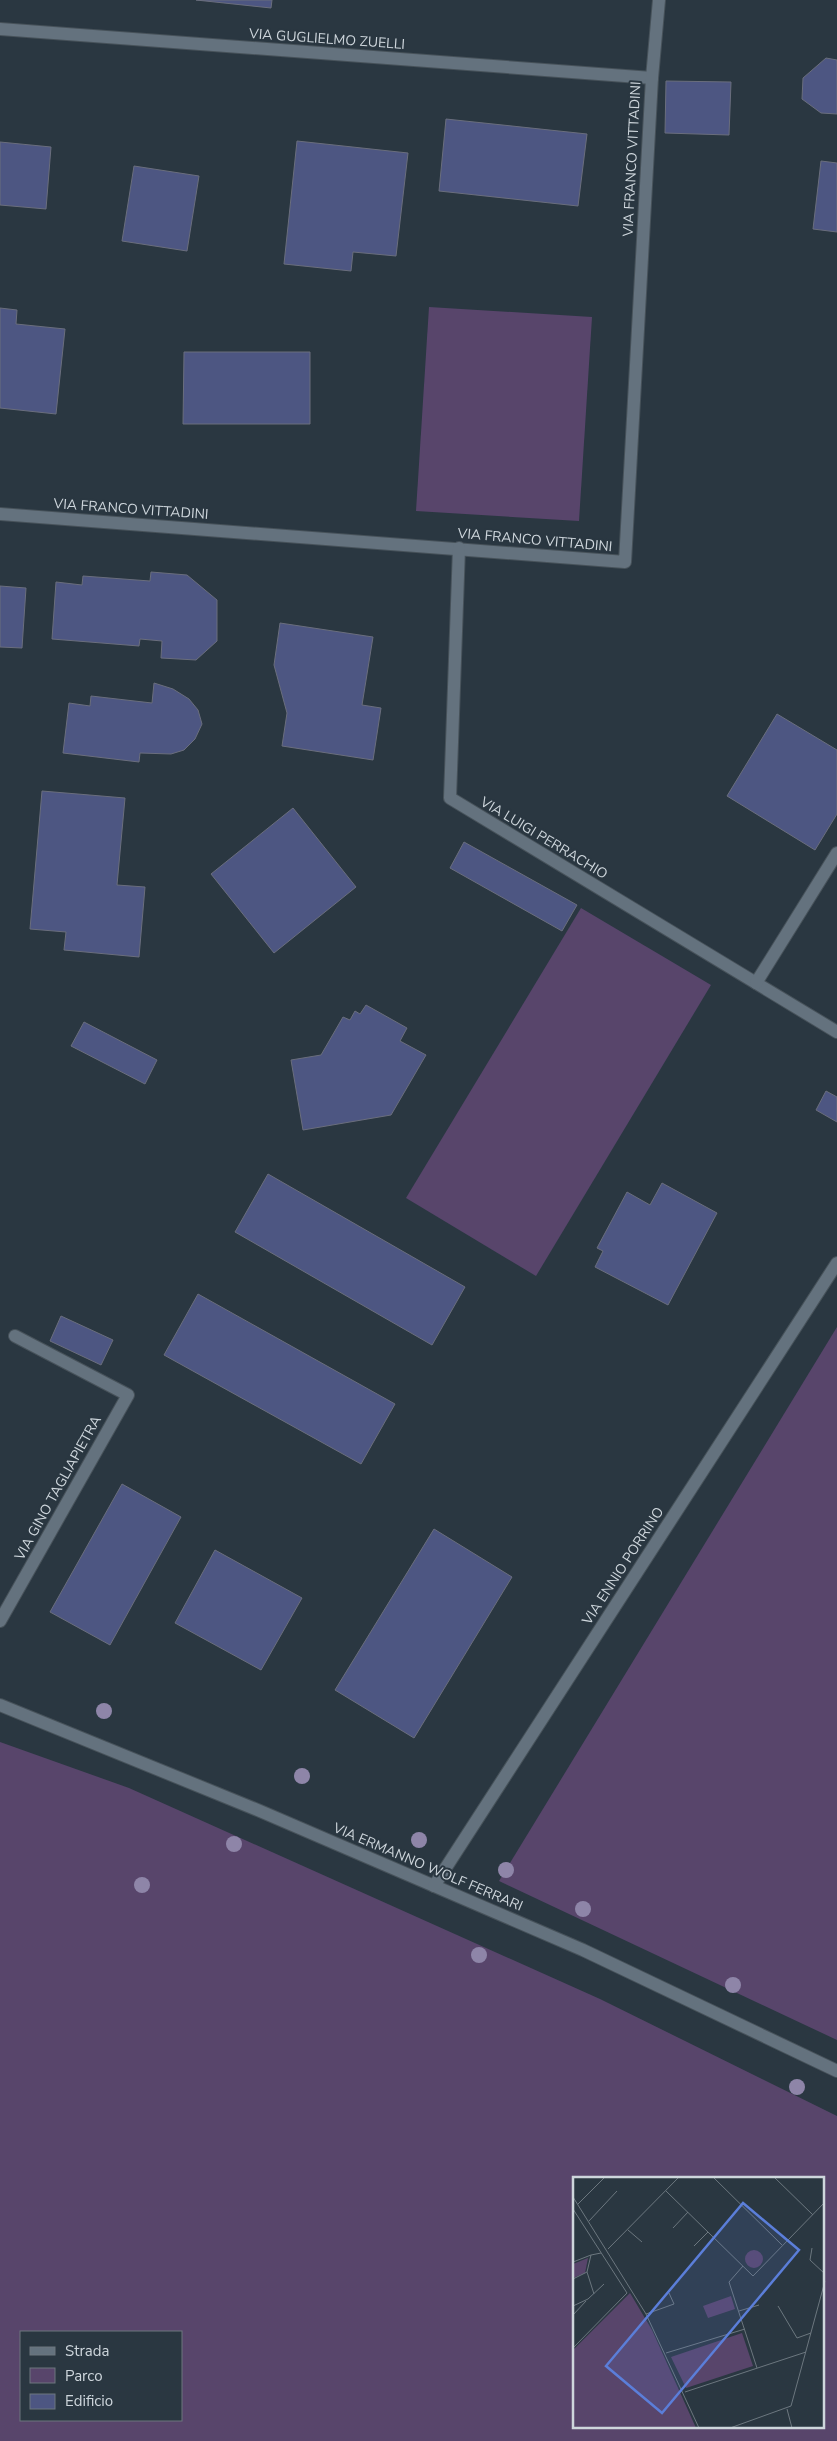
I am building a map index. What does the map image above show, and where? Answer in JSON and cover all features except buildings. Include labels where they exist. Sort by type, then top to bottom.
[{"type":"street","name":"VIA FRANCO VITTADINI","points":[[0,514],[625,562],[658,0]]},
{"type":"street","name":"VIA GUGLIELMO ZUELLI","points":[[0,29],[652,78]]},
{"type":"street","name":"VIA LUIGI PERRACHIO","points":[[459,548],[450,798],[837,1032]]},
{"type":"street","points":[[756,983],[837,853]]},
{"type":"street","name":"VIA ENNIO PORRINO","points":[[434,1886],[837,1262]]},
{"type":"street","name":"VIA GINO TAGLIAPIETRA","points":[[0,1621],[128,1395],[15,1336]]},
{"type":"street","name":"VIA ERMANNO WOLF FERRARI","points":[[0,1705],[260,1810],[583,1950],[837,2071]]},
{"type":"green space","points":[[429,307],[592,317],[579,521],[416,511]]},
{"type":"green space","points":[[581,908],[711,985],[536,1276],[406,1198]]},
{"type":"green space","points":[[837,1327],[837,2040],[499,1881]]},
{"type":"green space","points":[[0,1742],[129,1788],[600,1999],[837,2116],[837,2441],[0,2441]]}]
